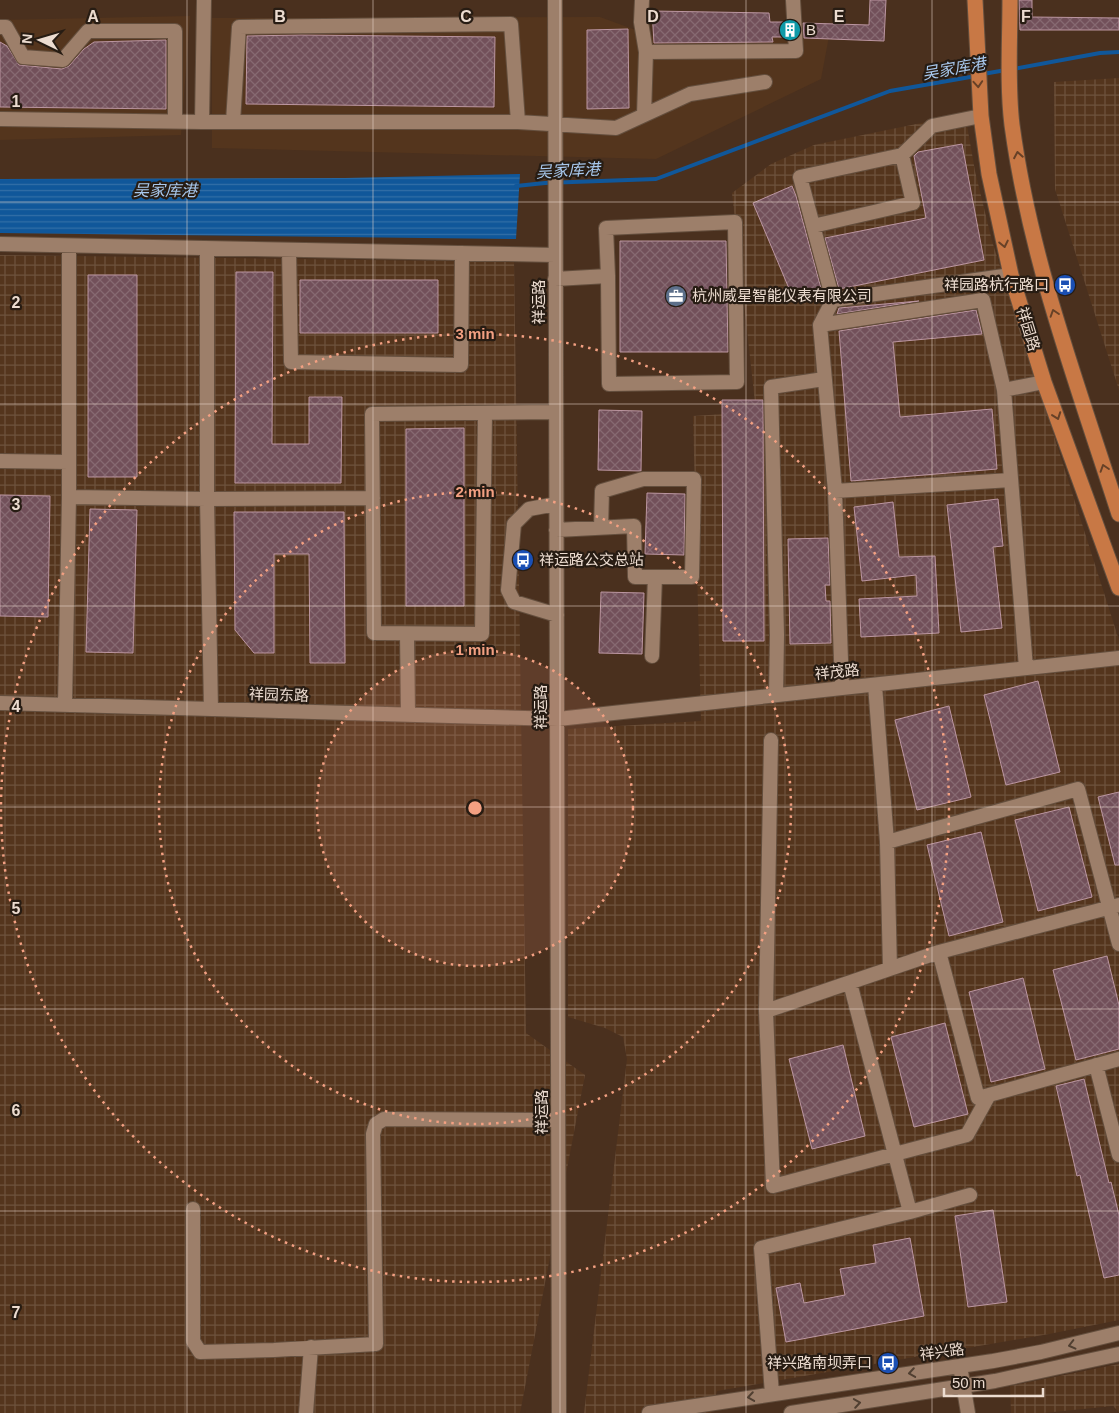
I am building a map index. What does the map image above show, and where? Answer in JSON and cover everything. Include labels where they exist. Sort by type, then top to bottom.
[{"type":"main road","name":"祥园路","points":[[976,0],[980,116],[989,174],[1011,275],[1044,382],[1119,588]]},
{"type":"main road","name":"祥园路","points":[[1010,0],[1012,123],[1024,195],[1046,288],[1119,514]]},
{"type":"street","points":[[202,122],[204,0]]},
{"type":"street","name":"祥运路","points":[[555,0],[559,1413]]},
{"type":"street","points":[[642,0],[641,22],[646,52],[644,115]]},
{"type":"street","points":[[646,52],[796,51],[793,0]]},
{"type":"street","points":[[233,122],[239,27],[511,24],[518,122]]},
{"type":"street","points":[[0,27],[6,27],[23,56],[63,60],[88,31],[174,31],[175,122]]},
{"type":"street","points":[[0,119],[175,122],[518,122],[616,128],[690,94],[765,82]]},
{"type":"street","points":[[842,688],[835,491],[820,324],[833,300],[800,177],[902,155],[932,126],[980,116]]},
{"type":"street","points":[[813,226],[913,203],[902,155]]},
{"type":"street","points":[[735,222],[737,382],[609,384],[608,276],[606,228],[735,222]]},
{"type":"street","points":[[0,244],[555,255]]},
{"type":"street","points":[[65,705],[69,497],[69,246]]},
{"type":"street","points":[[207,248],[211,709]]},
{"type":"street","points":[[289,250],[291,362],[461,365],[462,254]]},
{"type":"street","points":[[833,300],[1011,275]]},
{"type":"street","points":[[555,279],[608,276]]},
{"type":"street","points":[[820,324],[983,300],[1004,390],[1026,668]]},
{"type":"street","points":[[776,695],[777,635],[771,387],[824,379]]},
{"type":"street","points":[[1004,390],[1044,382]]},
{"type":"street","points":[[485,412],[482,634],[374,633],[372,414],[485,412],[555,412]]},
{"type":"street","points":[[0,461],[69,462]]},
{"type":"street","points":[[556,530],[601,528],[634,526],[635,576],[692,577],[694,479],[643,479],[602,491],[601,528]]},
{"type":"street","points":[[835,491],[1011,480]]},
{"type":"street","points":[[69,497],[208,499],[373,498]]},
{"type":"street","points":[[556,504],[529,509],[514,524],[508,590],[514,602],[557,615]]},
{"type":"street","points":[[652,656],[655,577]]},
{"type":"street","points":[[407,634],[408,715]]},
{"type":"street","name":"祥茂路","points":[[558,719],[1119,658]]},
{"type":"street","points":[[875,684],[887,842],[890,969]]},
{"type":"street","name":"祥园东路","points":[[0,703],[558,719]]},
{"type":"street","points":[[771,740],[766,1011],[772,1186],[967,1135],[990,1095]]},
{"type":"street","points":[[887,842],[1078,789],[1119,944]]},
{"type":"street","points":[[766,1011],[939,952],[1119,905]]},
{"type":"street","points":[[939,952],[978,1098],[1119,1059]]},
{"type":"street","points":[[850,983],[910,1212]]},
{"type":"street","points":[[1096,1065],[1119,1155]]},
{"type":"street","points":[[193,1209],[193,1341],[200,1352],[376,1344],[372,1134],[376,1124],[384,1119],[558,1120]]},
{"type":"street","points":[[772,1394],[761,1248],[910,1212],[970,1195]]},
{"type":"street","name":"祥兴路","points":[[649,1413],[960,1366],[1041,1352],[1119,1333]]},
{"type":"street","points":[[306,1413],[311,1347]]},
{"type":"street","points":[[791,1413],[964,1386],[1050,1370],[1119,1354]]},
{"type":"street","points":[[960,1366],[968,1413]]},
{"type":"shaded area","points":[[190,16],[181,135],[0,140],[0,20]]},
{"type":"shaded area","points":[[600,17],[660,39],[830,31],[821,79],[656,159],[212,148],[212,18]]},
{"type":"shaded area","points":[[1119,78],[1119,390],[1055,189],[1054,82]]},
{"type":"shaded area","points":[[965,114],[975,171],[992,241],[1119,640],[1119,1320],[1049,1334],[717,1391],[711,1413],[584,1413],[627,1059],[623,1037],[605,1028],[568,1017],[568,729],[701,721],[693,416],[756,412],[732,193],[771,164],[814,145]]},
{"type":"shaded area","points":[[0,255],[514,262],[526,1033],[585,1075],[520,1413],[0,1413]]},
{"type":"shaded area","points":[[1119,1364],[1119,1412],[1113,1406],[1043,1413],[1011,1413],[1010,1386]]},
{"type":"water","points":[[520,174],[516,239],[0,233],[0,179],[345,178]]},
{"type":"building","points":[[870,0],[886,0],[884,41],[804,38],[803,23],[869,25]]},
{"type":"building","points":[[1019,0],[1032,0],[1032,17],[1119,18],[1119,30],[1020,30]]},
{"type":"building","points":[[652,11],[769,13],[770,22],[786,22],[786,37],[772,37],[773,42],[654,43]]},
{"type":"building","points":[[628,29],[629,108],[587,109],[587,30]]},
{"type":"building","points":[[247,36],[495,37],[494,107],[246,104]]},
{"type":"building","points":[[166,40],[166,109],[0,107],[0,42],[7,46],[19,65],[62,69],[69,66],[84,49],[94,42]]},
{"type":"building","points":[[962,144],[984,260],[839,289],[825,238],[926,218],[914,156],[918,152]]},
{"type":"building","points":[[792,186],[822,292],[793,298],[753,203]]},
{"type":"building","name":"杭州威星智能仪表有限公司","points":[[620,241],[726,241],[728,352],[620,352]]},
{"type":"building","points":[[236,272],[273,272],[272,444],[309,444],[309,397],[342,397],[341,483],[235,483]]},
{"type":"building","points":[[88,275],[137,275],[137,477],[88,477]]},
{"type":"building","points":[[300,280],[438,280],[438,333],[300,333]]},
{"type":"building","points":[[919,301],[837,314],[839,308]]},
{"type":"building","points":[[976,310],[982,334],[893,342],[900,417],[992,409],[997,469],[851,481],[839,331]]},
{"type":"building","points":[[722,400],[763,400],[764,641],[723,641]]},
{"type":"building","points":[[599,410],[642,411],[641,471],[598,470]]},
{"type":"building","points":[[464,428],[464,606],[406,606],[406,429]]},
{"type":"building","points":[[647,493],[685,494],[684,555],[645,554]]},
{"type":"building","points":[[0,495],[50,496],[48,617],[0,616]]},
{"type":"building","points":[[998,499],[1003,546],[993,547],[1002,628],[961,632],[947,505]]},
{"type":"building","points":[[893,502],[899,557],[935,556],[939,633],[861,637],[859,599],[917,596],[916,575],[862,581],[854,507]]},
{"type":"building","points":[[90,509],[137,510],[133,653],[86,652]]},
{"type":"building","points":[[234,512],[344,512],[345,663],[310,663],[309,554],[274,554],[274,653],[254,653],[235,630]]},
{"type":"building","points":[[828,538],[830,585],[825,585],[826,601],[830,601],[831,643],[790,644],[788,539]]},
{"type":"building","points":[[601,592],[644,593],[642,654],[599,653]]},
{"type":"building","points":[[1038,681],[1060,772],[1006,785],[984,695]]},
{"type":"building","points":[[949,706],[971,797],[917,810],[895,720]]},
{"type":"building","points":[[1119,792],[1119,865],[1115,865],[1098,797]]},
{"type":"building","points":[[1069,807],[1092,897],[1038,911],[1015,820]]},
{"type":"building","points":[[981,832],[1003,922],[949,936],[927,845]]},
{"type":"building","points":[[1107,956],[1119,1005],[1119,1049],[1076,1060],[1053,970]]},
{"type":"building","points":[[1023,978],[1045,1069],[991,1082],[969,992]]},
{"type":"building","points":[[945,1023],[968,1114],[914,1127],[891,1037]]},
{"type":"building","points":[[843,1045],[865,1136],[812,1149],[789,1059]]},
{"type":"building","points":[[1084,1079],[1109,1183],[1111,1182],[1119,1215],[1119,1275],[1104,1278],[1080,1175],[1077,1176],[1056,1086]]},
{"type":"building","points":[[993,1210],[1007,1302],[968,1307],[955,1216]]},
{"type":"building","points":[[910,1238],[924,1316],[786,1342],[776,1288],[800,1283],[804,1303],[845,1295],[840,1269],[876,1263],[873,1245]]},
{"type":"waterway","name":"吴家库港","points":[[1013,69],[1100,53],[1119,52]]},
{"type":"waterway","name":"吴家库港","points":[[983,74],[1006,70]]},
{"type":"waterway","name":"吴家库港","points":[[516,186],[545,183],[656,179],[890,91],[976,76]]},
{"type":"place","name":"B","points":[[790,30]]},
{"type":"place","name":"祥园路杭行路口","points":[[1065,285]]},
{"type":"place","name":"杭州威星智能仪表有限公司","points":[[676,296]]},
{"type":"place","name":"祥运路公交总站","points":[[523,560]]},
{"type":"place","name":"祥兴路南坝弄口","points":[[888,1363]]}]
